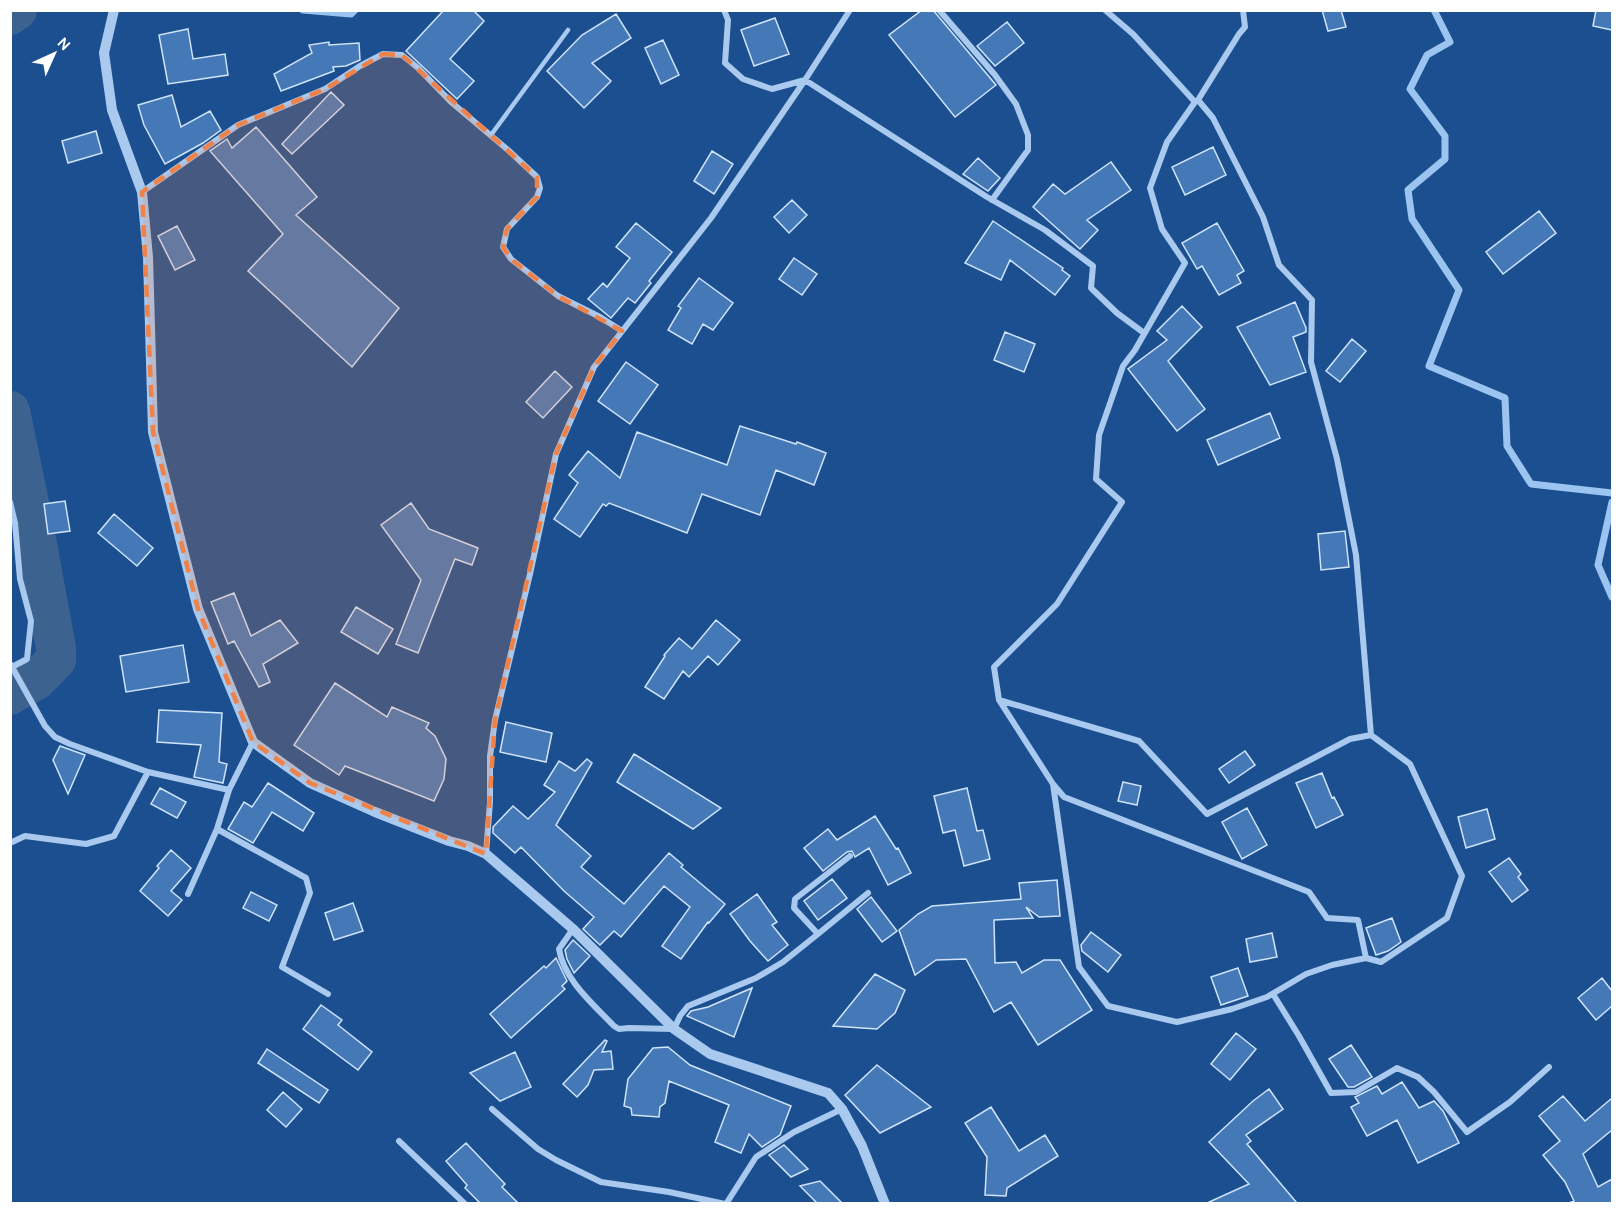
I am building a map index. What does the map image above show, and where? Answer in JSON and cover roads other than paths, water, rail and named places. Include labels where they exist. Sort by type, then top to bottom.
[{"type":"street","points":[[114,10],[104,53],[112,110],[142,192],[148,257],[153,432],[198,609],[253,742],[310,783],[375,812],[486,854],[573,929],[674,1029],[711,1054],[828,1092],[842,1109],[862,1146],[885,1203]]},
{"type":"street","points":[[724,10],[728,20],[725,63],[743,79],[772,89],[805,80],[992,200],[1045,230],[1093,266],[1091,288],[1117,313],[1144,333]]},
{"type":"street","points":[[486,854],[490,802],[490,756],[495,720],[556,454],[594,367],[711,218],[850,10]]},
{"type":"street","points":[[939,10],[995,75],[1016,104],[1028,135],[1028,150],[992,200]]},
{"type":"street","points":[[1105,10],[1133,34],[1213,118],[1263,217],[1279,265],[1312,300],[1311,362],[1337,459],[1356,555],[1371,735]]},
{"type":"street","points":[[1243,10],[1245,27],[1197,101],[1167,142],[1150,188],[1162,229],[1185,263],[1123,366],[1098,435],[1096,479],[1122,502],[1057,604],[994,667],[999,700],[1053,784],[1064,797],[1309,892],[1327,918],[1358,920],[1366,958]]},
{"type":"street","points":[[142,192],[238,125],[324,89],[383,54],[402,56],[537,177],[540,188],[537,198],[507,229],[503,247],[511,259],[558,297],[600,317],[622,332]]},
{"type":"street","points":[[10,502],[15,523],[20,579],[31,621],[27,659],[11,666],[45,726],[55,737],[70,744],[148,772],[230,790]]},
{"type":"street","points":[[999,700],[1139,741],[1207,814],[1350,739],[1371,735],[1410,764],[1462,876],[1447,918],[1381,962],[1366,958],[1332,965],[1306,974],[1273,994],[1232,1009],[1177,1022],[1108,1006],[1079,967],[1053,784]]},
{"type":"street","points":[[188,894],[217,829],[230,790],[253,742]]},
{"type":"street","points":[[10,843],[25,836],[86,844],[114,836],[148,772]]},
{"type":"street","points":[[217,829],[306,878],[310,893],[282,967],[328,994]]},
{"type":"street","points":[[818,934],[794,908],[795,899],[850,856]]},
{"type":"street","points":[[674,1029],[688,1006],[765,973],[783,962],[868,893]]},
{"type":"street","points":[[573,929],[559,949],[563,966],[583,993],[614,1026],[619,1029],[674,1029]]},
{"type":"street","points":[[1273,994],[1331,1093],[1356,1092],[1397,1068],[1418,1077],[1434,1092],[1467,1132],[1510,1102],[1549,1067]]},
{"type":"street","points":[[492,1109],[538,1149],[601,1182],[725,1203],[756,1157],[794,1132],[842,1109]]},
{"type":"street","points":[[399,1141],[465,1203]]},
{"type":"lane","points":[[491,135],[568,30]]},
{"type":"waterway","points":[[10,15],[17,10]]},
{"type":"waterway","points":[[303,10],[351,14],[355,10]]},
{"type":"waterway","points":[[1434,10],[1450,42],[1427,55],[1410,89],[1445,136],[1445,159],[1408,190],[1412,219],[1459,290],[1429,366],[1505,398],[1507,446],[1531,484],[1612,493]]},
{"type":"waterway","points":[[10,411],[56,648],[56,660],[36,680],[10,695]]},
{"type":"waterway","points":[[1612,502],[1598,565],[1612,597]]}]
